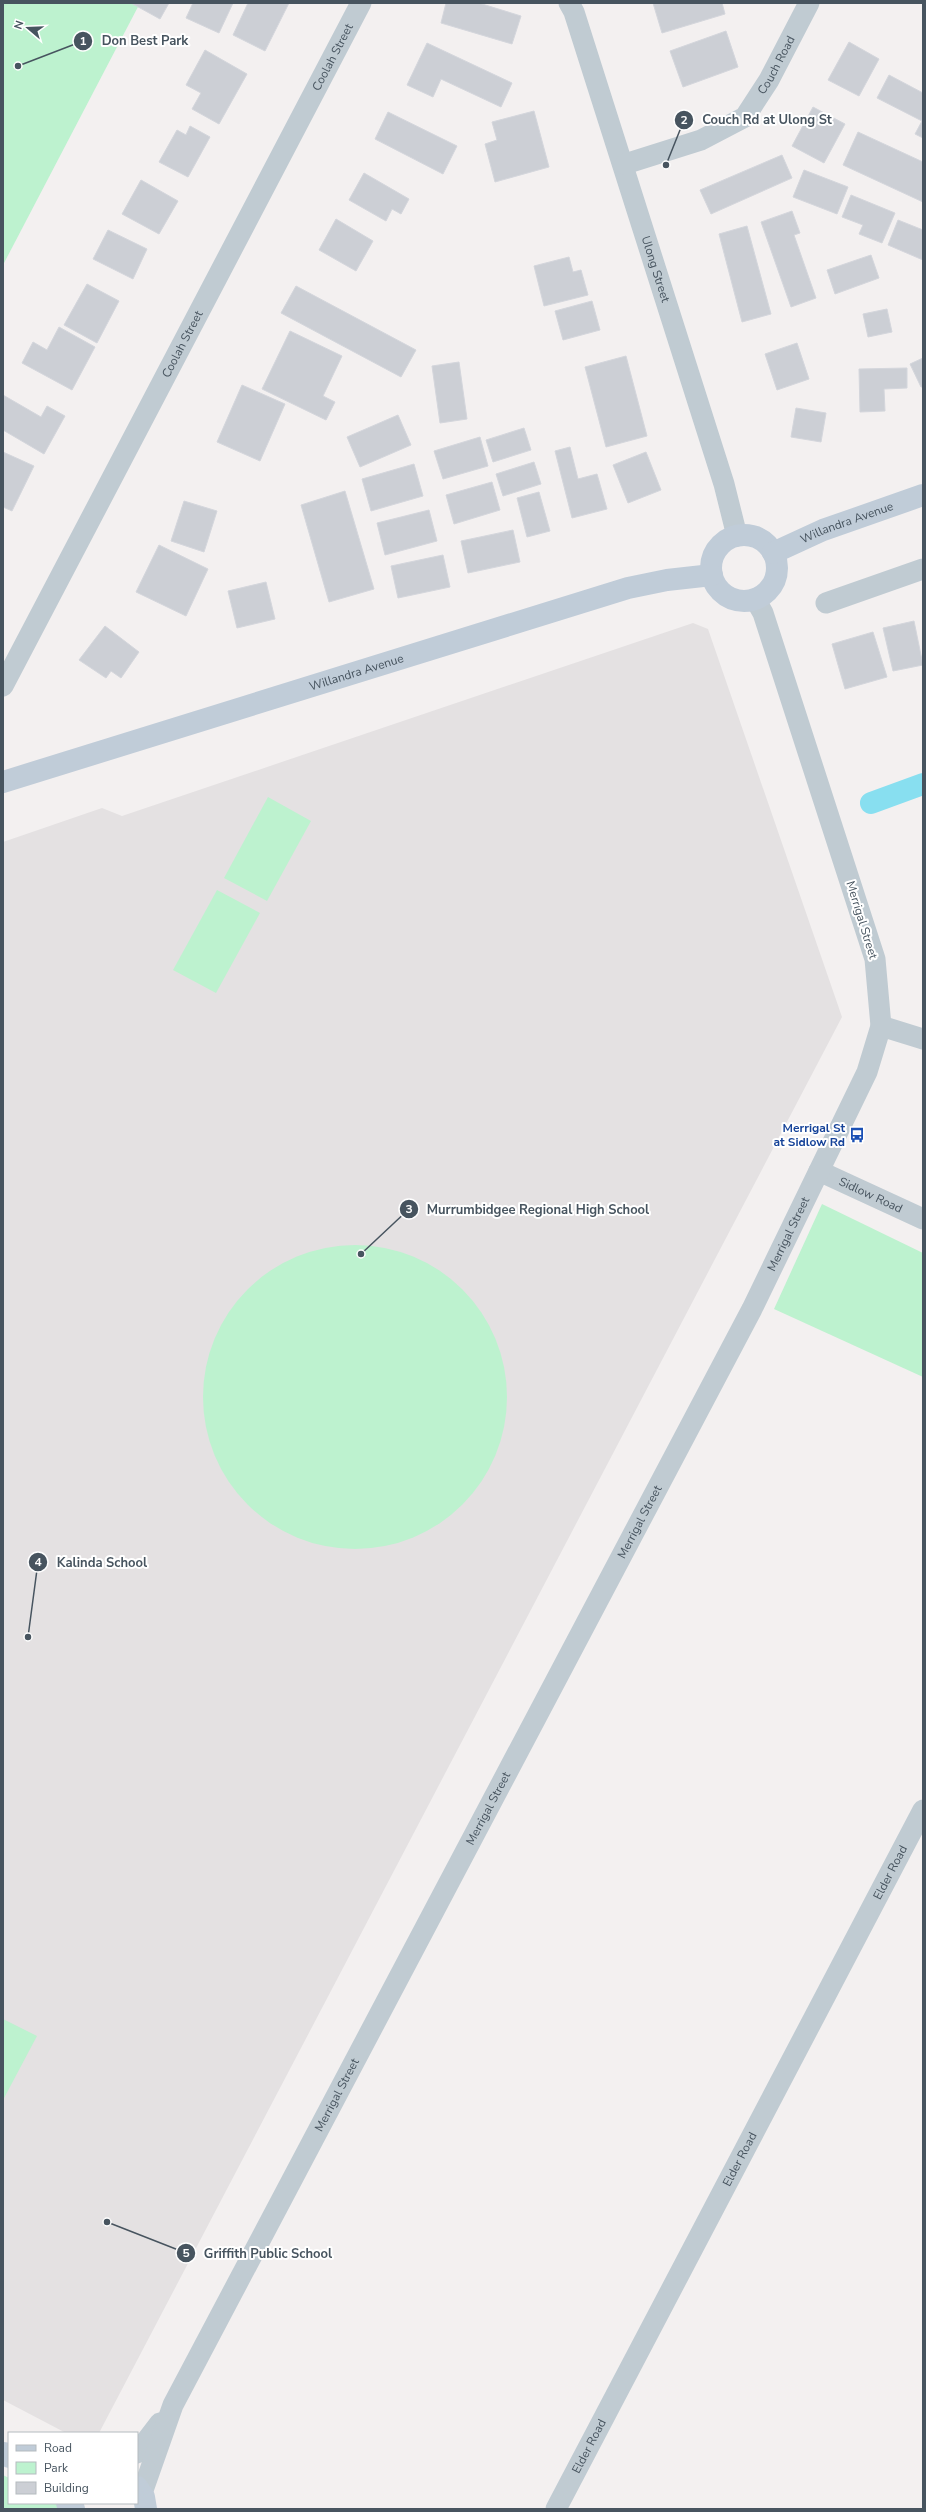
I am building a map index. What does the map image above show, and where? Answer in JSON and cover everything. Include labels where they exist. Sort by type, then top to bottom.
[{"type":"street","name":"Coolah Street","points":[[3,686],[360,3]]},
{"type":"street","name":"Ulong Street","points":[[569,3],[574,12],[625,164],[724,484],[737,536]]},
{"type":"street","name":"Couch Road","points":[[625,164],[701,140],[744,116],[769,80],[809,3]]},
{"type":"street","name":"Willandra Avenue","points":[[773,554],[823,530],[923,495]]},
{"type":"street","points":[[737,536],[758,538],[764,542],[773,554],[777,569],[774,580],[768,590],[755,599],[739,601],[728,597],[720,590],[712,575],[712,563],[717,550],[725,541],[737,536]]},
{"type":"street","points":[[826,603],[923,569]]},
{"type":"street","name":"Willandra Avenue","points":[[3,782],[628,588],[668,580],[712,575]]},
{"type":"street","name":"Merrigal Street","points":[[138,2452],[173,2405],[748,1316],[867,1072],[881,1026],[875,959],[763,613],[755,599]]},
{"type":"street","points":[[881,1026],[923,1039]]},
{"type":"street","name":"Sidlow Road","points":[[819,1171],[923,1219]]},
{"type":"street","name":"Elder Road","points":[[556,2509],[923,1810]]},
{"type":"street","name":"Merrigal Street","points":[[145,2499],[173,2405]]},
{"type":"shaded area","points":[[693,623],[708,629],[842,1017],[100,2432],[64,2432],[3,2400],[3,842],[102,808],[122,816]]},
{"type":"green space","points":[[3,3],[140,3],[3,265]]},
{"type":"green space","points":[[268,797],[311,821],[267,901],[224,878]]},
{"type":"green space","points":[[217,890],[260,913],[216,993],[173,970]]},
{"type":"green space","points":[[822,1204],[923,1253],[923,1377],[774,1309]]},
{"type":"green space","points":[[355,1245],[385,1248],[413,1257],[427,1263],[439,1271],[462,1290],[481,1313],[489,1325],[495,1339],[504,1367],[507,1397],[504,1427],[495,1455],[489,1469],[481,1481],[462,1504],[439,1523],[427,1531],[413,1537],[385,1546],[355,1549],[325,1546],[297,1537],[283,1531],[271,1523],[248,1504],[229,1481],[221,1469],[215,1455],[206,1427],[203,1397],[206,1367],[215,1339],[221,1325],[229,1313],[248,1290],[271,1271],[283,1263],[297,1257],[325,1248]]},
{"type":"green space","points":[[3,2019],[37,2036],[3,2100]]},
{"type":"green space","points":[[3,2475],[8,2478],[8,2504],[56,2504],[60,2509],[3,2509]]},
{"type":"building","points":[[131,3],[169,3],[160,19]]},
{"type":"building","points":[[193,3],[233,3],[219,33],[186,18]]},
{"type":"building","points":[[248,3],[289,3],[265,51],[233,35]]},
{"type":"building","points":[[446,3],[479,3],[521,16],[512,44],[441,23]]},
{"type":"building","points":[[653,3],[722,3],[725,14],[662,33]]},
{"type":"building","points":[[726,31],[738,67],[683,87],[670,51]]},
{"type":"building","points":[[849,42],[879,59],[859,96],[828,80]]},
{"type":"building","points":[[427,43],[512,83],[501,107],[441,79],[433,97],[407,85]]},
{"type":"building","points":[[205,50],[247,74],[219,124],[192,109],[201,93],[186,85]]},
{"type":"building","points":[[889,75],[923,93],[923,138],[915,134],[922,121],[877,98]]},
{"type":"building","points":[[813,107],[845,124],[824,163],[792,146]]},
{"type":"building","points":[[534,111],[549,167],[495,182],[485,144],[497,140],[492,122]]},
{"type":"building","points":[[388,112],[457,146],[443,174],[375,139]]},
{"type":"building","points":[[190,126],[210,137],[188,177],[159,162],[177,130],[186,135]]},
{"type":"building","points":[[858,132],[923,162],[923,202],[843,165]]},
{"type":"building","points":[[782,155],[792,178],[711,214],[700,190]]},
{"type":"building","points":[[804,170],[848,187],[837,214],[793,197]]},
{"type":"building","points":[[364,173],[409,199],[401,214],[392,209],[386,221],[349,200]]},
{"type":"building","points":[[141,180],[178,201],[159,234],[122,214]]},
{"type":"building","points":[[851,195],[895,213],[882,243],[859,234],[863,225],[842,217]]},
{"type":"building","points":[[792,211],[800,233],[794,235],[816,298],[791,307],[761,222]]},
{"type":"building","points":[[336,219],[373,241],[356,271],[319,250]]},
{"type":"building","points":[[898,220],[923,230],[923,260],[888,245]]},
{"type":"building","points":[[747,226],[771,314],[742,322],[719,234]]},
{"type":"building","points":[[108,230],[147,249],[133,279],[93,259]]},
{"type":"building","points":[[871,255],[879,278],[835,294],[827,270]]},
{"type":"building","points":[[569,257],[573,272],[581,270],[588,295],[544,306],[534,266]]},
{"type":"building","points":[[87,284],[119,301],[97,343],[64,325]]},
{"type":"building","points":[[296,286],[416,350],[401,377],[281,313]]},
{"type":"building","points":[[592,301],[600,330],[563,340],[555,311]]},
{"type":"building","points":[[887,309],[892,332],[868,337],[863,314]]},
{"type":"building","points":[[59,327],[95,347],[72,390],[22,363],[33,342],[47,350]]},
{"type":"building","points":[[290,331],[342,356],[323,396],[335,402],[326,420],[262,389]]},
{"type":"building","points":[[797,343],[809,379],[777,390],[765,354]]},
{"type":"building","points":[[626,356],[647,436],[606,447],[585,367]]},
{"type":"building","points":[[923,358],[923,387],[921,387],[910,364]]},
{"type":"building","points":[[459,362],[467,419],[440,423],[432,366]]},
{"type":"building","points":[[907,368],[907,388],[884,389],[885,411],[860,412],[859,369]]},
{"type":"building","points":[[242,385],[285,404],[260,461],[217,442]]},
{"type":"building","points":[[3,395],[41,417],[47,406],[65,416],[44,454],[3,430]]},
{"type":"building","points":[[796,408],[826,413],[821,442],[791,437]]},
{"type":"building","points":[[398,415],[411,445],[360,467],[347,437]]},
{"type":"building","points":[[524,428],[531,450],[493,462],[486,440]]},
{"type":"building","points":[[480,437],[488,466],[443,479],[434,451]]},
{"type":"building","points":[[570,447],[578,479],[597,474],[607,509],[572,518],[555,451]]},
{"type":"building","points":[[3,452],[34,466],[12,511],[3,507]]},
{"type":"building","points":[[646,452],[661,490],[628,503],[613,465]]},
{"type":"building","points":[[534,462],[541,484],[503,496],[496,474]]},
{"type":"building","points":[[414,464],[423,496],[371,511],[362,479]]},
{"type":"building","points":[[492,482],[500,510],[454,524],[446,495]]},
{"type":"building","points":[[345,491],[374,589],[329,602],[301,505]]},
{"type":"building","points":[[539,492],[550,531],[527,537],[517,498]]},
{"type":"building","points":[[184,501],[217,511],[204,552],[171,541]]},
{"type":"building","points":[[429,510],[437,541],[385,555],[377,523]]},
{"type":"building","points":[[513,530],[520,562],[468,573],[461,541]]},
{"type":"building","points":[[159,545],[208,569],[186,616],[136,592]]},
{"type":"building","points":[[443,555],[450,587],[398,598],[391,566]]},
{"type":"building","points":[[266,582],[275,619],[237,628],[228,591]]},
{"type":"building","points":[[914,621],[923,665],[893,671],[883,628]]},
{"type":"building","points":[[105,626],[139,652],[121,678],[111,671],[106,678],[79,660]]},
{"type":"building","points":[[873,632],[887,677],[845,689],[832,644]]},
{"type":"waterway","points":[[871,803],[923,784]]},
{"type":"place","name":"Don Best Park","points":[[18,66]]},
{"type":"place","name":"Couch Rd at Ulong St","points":[[666,165]]},
{"type":"place","name":"Merrigal St at Sidlow Rd","points":[[857,1135]]},
{"type":"place","name":"Murrumbidgee Regional High School","points":[[361,1254]]},
{"type":"place","name":"Kalinda School","points":[[28,1637]]},
{"type":"place","name":"Griffith Public School","points":[[107,2222]]}]
